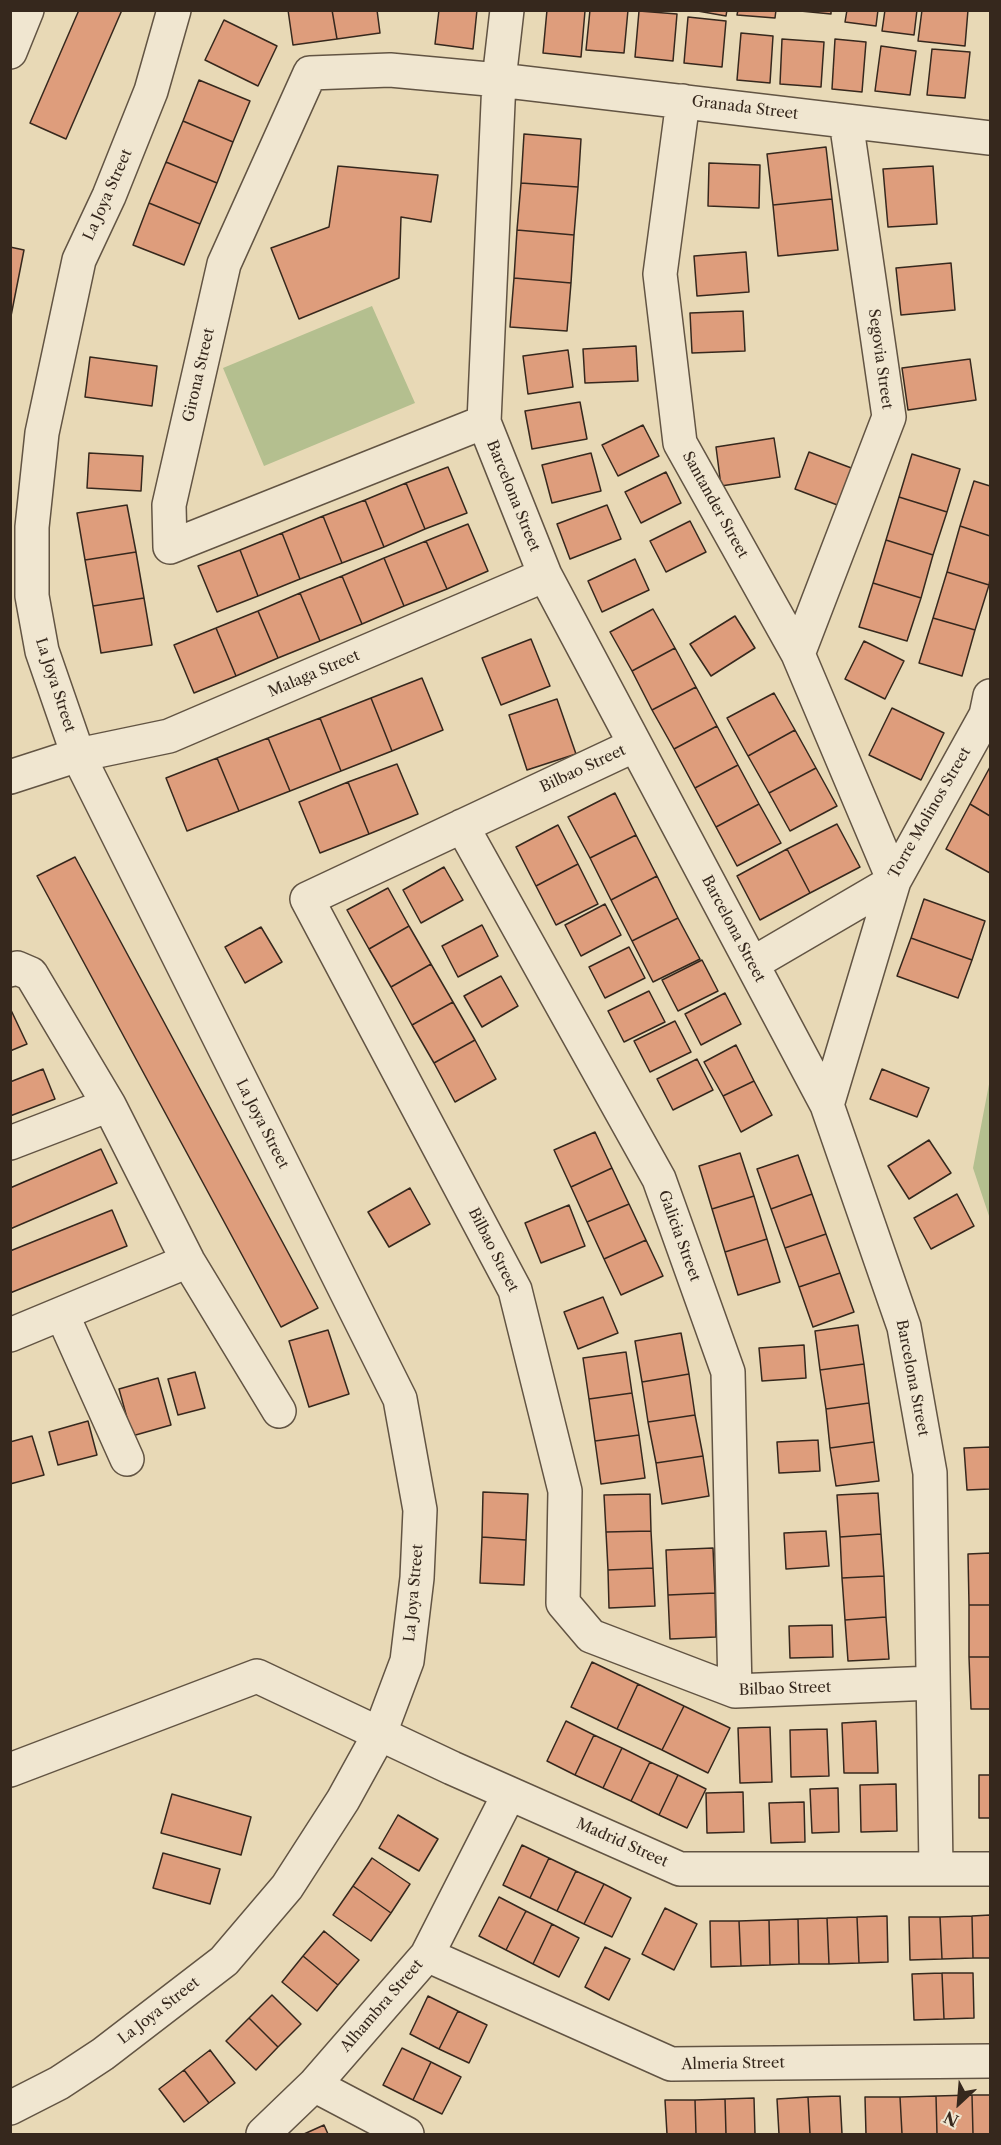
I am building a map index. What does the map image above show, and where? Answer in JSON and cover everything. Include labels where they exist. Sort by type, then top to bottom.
[{"type":"street","points":[[10,14],[25,10]]},
{"type":"street","points":[[10,52],[25,10]]},
{"type":"street","name":"La Joya Street","points":[[10,2108],[59,2083],[103,2054],[224,1961],[286,1887],[343,1800],[380,1733],[407,1661],[417,1578],[420,1510],[400,1399],[78,755],[42,651],[32,596],[32,528],[42,433],[79,260],[109,196],[151,91],[174,10]]},
{"type":"street","name":"Barcelona Street","points":[[507,10],[499,80],[484,422],[545,575],[827,1105],[904,1327],[930,1473],[936,1869]]},
{"type":"street","name":"Girona Street","points":[[484,422],[170,547],[169,505],[224,264],[310,73],[390,70],[499,80]]},
{"type":"street","name":"Granada Street","points":[[499,80],[990,138]]},
{"type":"street","name":"Santander Street","points":[[683,101],[660,274],[680,443],[798,654],[894,881]]},
{"type":"street","name":"Segovia Street","points":[[798,654],[889,417],[846,121]]},
{"type":"street","name":"Malaga Street","points":[[10,777],[78,755],[169,736],[545,575]]},
{"type":"street","name":"Torre Molinos Street","points":[[752,964],[894,881],[986,715],[990,696]]},
{"type":"street","name":"Bilbao Street","points":[[635,745],[307,899],[515,1290],[565,1491],[563,1603],[591,1636],[735,1691],[933,1683]]},
{"type":"street","name":"Galicia Street","points":[[462,826],[659,1179],[728,1372],[735,1691]]},
{"type":"street","points":[[827,1105],[894,881]]},
{"type":"street","points":[[10,970],[17,968],[31,974],[109,1105],[188,1261],[279,1411]]},
{"type":"street","points":[[10,1143],[109,1105]]},
{"type":"street","points":[[10,1335],[188,1261]]},
{"type":"street","points":[[62,1314],[127,1459]]},
{"type":"street","name":"Madrid Street","points":[[10,1770],[257,1676],[509,1794],[680,1869],[990,1869]]},
{"type":"street","name":"Alhambra Street","points":[[263,2134],[314,2085],[427,1955],[509,1794]]},
{"type":"street","name":"Almeria Street","points":[[427,1955],[671,2064],[990,2061]]},
{"type":"street","points":[[314,2085],[407,2134]]},
{"type":"green space","points":[[372,306],[415,403],[264,466],[223,368]]},
{"type":"green space","points":[[990,1079],[990,1219],[973,1168]]},
{"type":"building","points":[[79,10],[122,10],[66,139],[30,123]]},
{"type":"building","points":[[288,10],[332,10],[337,39],[293,45]]},
{"type":"building","points":[[332,10],[377,10],[380,33],[337,39]]},
{"type":"building","points":[[439,10],[477,10],[473,49],[435,44]]},
{"type":"building","points":[[547,10],[585,11],[581,57],[543,53]]},
{"type":"building","points":[[590,10],[628,10],[624,53],[586,50]]},
{"type":"building","points":[[692,10],[727,10],[726,16]]},
{"type":"building","points":[[738,10],[776,10],[775,18],[737,15]]},
{"type":"building","points":[[790,10],[831,10],[831,14]]},
{"type":"building","points":[[847,10],[878,10],[876,26],[845,22]]},
{"type":"building","points":[[885,10],[917,10],[914,35],[882,31]]},
{"type":"building","points":[[922,10],[968,10],[965,46],[918,41]]},
{"type":"building","points":[[639,11],[677,14],[673,61],[635,57]]},
{"type":"building","points":[[688,17],[726,21],[722,67],[684,63]]},
{"type":"building","points":[[224,20],[277,46],[258,86],[205,60]]},
{"type":"building","points":[[741,33],[773,36],[770,83],[737,80]]},
{"type":"building","points":[[782,39],[824,42],[821,87],[780,84]]},
{"type":"building","points":[[835,39],[866,42],[862,92],[832,89]]},
{"type":"building","points":[[881,46],[916,51],[910,95],[875,91]]},
{"type":"building","points":[[932,49],[970,52],[965,98],[927,95]]},
{"type":"building","points":[[199,80],[250,101],[233,142],[183,121]]},
{"type":"building","points":[[183,121],[233,142],[217,183],[166,162]]},
{"type":"building","points":[[524,134],[581,139],[578,187],[521,183]]},
{"type":"building","points":[[826,147],[832,199],[773,205],[767,154]]},
{"type":"building","points":[[166,162],[217,183],[200,224],[149,203]]},
{"type":"building","points":[[709,163],[760,165],[759,208],[708,206]]},
{"type":"building","points":[[338,166],[438,175],[431,222],[401,217],[399,278],[299,319],[271,248],[329,227]]},
{"type":"building","points":[[933,166],[937,224],[888,227],[883,169]]},
{"type":"building","points":[[521,183],[578,187],[574,235],[517,230]]},
{"type":"building","points":[[832,199],[838,250],[778,256],[773,205]]},
{"type":"building","points":[[149,203],[200,224],[184,265],[133,245]]},
{"type":"building","points":[[517,230],[574,235],[571,283],[514,278]]},
{"type":"building","points":[[10,247],[24,250],[10,321]]},
{"type":"building","points":[[746,252],[749,292],[697,296],[694,256]]},
{"type":"building","points":[[951,263],[955,310],[901,315],[896,268]]},
{"type":"building","points":[[514,278],[571,283],[567,331],[510,327]]},
{"type":"building","points":[[743,311],[745,351],[692,353],[690,313]]},
{"type":"building","points":[[636,346],[638,381],[585,383],[583,349]]},
{"type":"building","points":[[568,350],[573,387],[528,394],[523,356]]},
{"type":"building","points":[[90,357],[157,366],[152,406],[85,397]]},
{"type":"building","points":[[970,359],[976,400],[908,410],[902,368]]},
{"type":"building","points":[[580,402],[587,439],[532,449],[525,411]]},
{"type":"building","points":[[643,425],[659,456],[618,476],[602,445]]},
{"type":"building","points":[[774,438],[780,477],[721,486],[716,447]]},
{"type":"building","points":[[809,452],[854,469],[840,506],[795,489]]},
{"type":"building","points":[[89,453],[143,456],[141,491],[87,488]]},
{"type":"building","points":[[591,453],[601,491],[552,503],[542,465]]},
{"type":"building","points":[[912,454],[960,469],[947,512],[899,497]]},
{"type":"building","points":[[448,467],[467,513],[425,529],[406,483]]},
{"type":"building","points":[[666,472],[681,503],[641,523],[625,492]]},
{"type":"building","points":[[974,481],[990,486],[990,536],[960,526]]},
{"type":"building","points":[[406,483],[425,529],[384,547],[365,500]]},
{"type":"building","points":[[899,497],[947,512],[933,555],[886,540]]},
{"type":"building","points":[[365,500],[384,547],[342,563],[323,516]]},
{"type":"building","points":[[127,505],[136,552],[85,560],[77,513]]},
{"type":"building","points":[[607,505],[621,539],[570,559],[557,524]]},
{"type":"building","points":[[323,516],[342,563],[300,579],[282,533]]},
{"type":"building","points":[[690,521],[706,552],[666,572],[650,541]]},
{"type":"building","points":[[468,524],[488,571],[447,589],[426,541]]},
{"type":"building","points":[[960,526],[990,536],[989,585],[947,572]]},
{"type":"building","points":[[282,533],[300,579],[258,596],[240,550]]},
{"type":"building","points":[[886,540],[933,555],[921,598],[873,583]]},
{"type":"building","points":[[426,541],[447,589],[404,606],[384,558]]},
{"type":"building","points":[[240,550],[258,596],[217,612],[198,566]]},
{"type":"building","points":[[136,552],[144,598],[93,606],[85,560]]},
{"type":"building","points":[[384,558],[404,606],[362,624],[342,576]]},
{"type":"building","points":[[635,559],[649,590],[602,612],[588,581]]},
{"type":"building","points":[[947,572],[989,585],[975,630],[933,618]]},
{"type":"building","points":[[342,576],[362,624],[320,641],[300,593]]},
{"type":"building","points":[[873,583],[921,598],[907,641],[859,627]]},
{"type":"building","points":[[300,593],[320,641],[278,658],[258,611]]},
{"type":"building","points":[[144,598],[152,645],[101,653],[93,606]]},
{"type":"building","points":[[653,609],[675,648],[632,671],[610,632]]},
{"type":"building","points":[[258,611],[278,658],[236,676],[216,628]]},
{"type":"building","points":[[735,616],[755,648],[711,676],[690,644]]},
{"type":"building","points":[[933,618],[975,630],[962,676],[919,663]]},
{"type":"building","points":[[216,628],[236,676],[194,693],[174,645]]},
{"type":"building","points":[[531,639],[550,686],[501,705],[482,658]]},
{"type":"building","points":[[864,641],[904,661],[885,699],[845,679]]},
{"type":"building","points":[[675,648],[696,687],[652,710],[632,671]]},
{"type":"building","points":[[422,678],[443,730],[392,751],[371,698]]},
{"type":"building","points":[[696,687],[717,726],[674,749],[652,710]]},
{"type":"building","points":[[774,693],[795,730],[748,756],[727,718]]},
{"type":"building","points":[[371,698],[392,751],[341,771],[320,718]]},
{"type":"building","points":[[557,699],[576,754],[527,770],[509,715]]},
{"type":"building","points":[[892,708],[944,733],[921,780],[869,755]]},
{"type":"building","points":[[320,718],[341,771],[290,791],[268,738]]},
{"type":"building","points":[[717,726],[738,765],[695,788],[674,749]]},
{"type":"building","points":[[795,730],[816,768],[769,793],[748,756]]},
{"type":"building","points":[[268,738],[290,791],[239,811],[217,758]]},
{"type":"building","points":[[217,758],[239,811],[187,831],[166,778]]},
{"type":"building","points":[[397,764],[418,814],[369,834],[348,782]]},
{"type":"building","points":[[738,765],[759,804],[716,827],[695,788]]},
{"type":"building","points":[[990,767],[990,816],[970,804]]},
{"type":"building","points":[[816,768],[837,806],[790,831],[769,793]]},
{"type":"building","points":[[348,782],[369,834],[320,853],[299,802]]},
{"type":"building","points":[[615,793],[636,835],[590,858],[568,817]]},
{"type":"building","points":[[759,804],[781,843],[737,866],[716,827]]},
{"type":"building","points":[[970,804],[990,816],[990,873],[946,849]]},
{"type":"building","points":[[837,824],[860,867],[810,893],[787,849]]},
{"type":"building","points":[[558,825],[578,864],[536,886],[516,847]]},
{"type":"building","points":[[636,835],[657,876],[611,900],[590,858]]},
{"type":"building","points":[[787,849],[810,893],[760,920],[737,876]]},
{"type":"building","points":[[75,857],[318,1308],[281,1327],[37,876]]},
{"type":"building","points":[[578,864],[598,904],[556,925],[536,886]]},
{"type":"building","points":[[444,867],[463,900],[421,923],[403,890]]},
{"type":"building","points":[[657,876],[678,918],[632,941],[611,900]]},
{"type":"building","points":[[388,888],[409,926],[369,949],[347,910]]},
{"type":"building","points":[[924,899],[985,921],[972,960],[911,938]]},
{"type":"building","points":[[605,904],[621,935],[581,956],[565,925]]},
{"type":"building","points":[[678,918],[700,959],[653,982],[632,941]]},
{"type":"building","points":[[482,925],[498,956],[458,977],[442,946]]},
{"type":"building","points":[[409,926],[431,964],[391,987],[369,949]]},
{"type":"building","points":[[261,927],[282,962],[245,983],[225,947]]},
{"type":"building","points":[[911,938],[972,960],[958,998],[897,976]]},
{"type":"building","points":[[629,947],[645,978],[605,998],[589,967]]},
{"type":"building","points":[[702,960],[718,991],[678,1011],[662,980]]},
{"type":"building","points":[[431,964],[453,1002],[412,1025],[391,987]]},
{"type":"building","points":[[501,976],[518,1006],[482,1027],[464,996]]},
{"type":"building","points":[[649,991],[665,1022],[624,1042],[608,1011]]},
{"type":"building","points":[[725,993],[741,1024],[701,1045],[685,1014]]},
{"type":"building","points":[[453,1002],[475,1040],[434,1063],[412,1025]]},
{"type":"building","points":[[10,1008],[27,1044],[10,1051]]},
{"type":"building","points":[[675,1021],[691,1052],[650,1072],[634,1041]]},
{"type":"building","points":[[475,1040],[496,1079],[455,1102],[434,1063]]},
{"type":"building","points":[[736,1045],[754,1081],[723,1096],[704,1062]]},
{"type":"building","points":[[697,1059],[713,1090],[673,1110],[657,1079]]},
{"type":"building","points":[[43,1069],[55,1099],[10,1116],[10,1082]]},
{"type":"building","points":[[882,1069],[929,1088],[917,1117],[870,1099]]},
{"type":"building","points":[[754,1081],[772,1115],[741,1132],[723,1096]]},
{"type":"building","points":[[595,1132],[612,1168],[571,1187],[554,1150]]},
{"type":"building","points":[[929,1140],[951,1173],[909,1199],[888,1166]]},
{"type":"building","points":[[101,1149],[117,1183],[10,1229],[10,1188]]},
{"type":"building","points":[[740,1153],[754,1196],[712,1209],[699,1166]]},
{"type":"building","points":[[798,1155],[812,1194],[771,1209],[757,1169]]},
{"type":"building","points":[[612,1168],[629,1204],[587,1222],[571,1187]]},
{"type":"building","points":[[410,1188],[430,1224],[389,1247],[368,1212]]},
{"type":"building","points":[[812,1194],[826,1234],[785,1248],[771,1209]]},
{"type":"building","points":[[957,1194],[974,1226],[931,1249],[914,1218]]},
{"type":"building","points":[[754,1196],[767,1239],[725,1252],[712,1209]]},
{"type":"building","points":[[629,1204],[646,1240],[604,1259],[587,1222]]},
{"type":"building","points":[[569,1205],[585,1246],[541,1263],[525,1223]]},
{"type":"building","points":[[112,1210],[127,1246],[10,1293],[10,1251]]},
{"type":"building","points":[[826,1234],[840,1273],[799,1287],[785,1248]]},
{"type":"building","points":[[767,1239],[780,1282],[738,1295],[725,1252]]},
{"type":"building","points":[[646,1240],[663,1276],[621,1295],[604,1259]]},
{"type":"building","points":[[840,1273],[854,1312],[813,1327],[799,1287]]},
{"type":"building","points":[[603,1297],[618,1333],[578,1349],[564,1312]]},
{"type":"building","points":[[858,1325],[864,1364],[820,1370],[815,1331]]},
{"type":"building","points":[[328,1330],[349,1394],[309,1407],[289,1341]]},
{"type":"building","points":[[681,1333],[689,1374],[642,1382],[635,1341]]},
{"type":"building","points":[[804,1345],[806,1378],[762,1381],[759,1348]]},
{"type":"building","points":[[626,1352],[632,1393],[589,1399],[583,1358]]},
{"type":"building","points":[[864,1364],[869,1403],[826,1409],[820,1370]]},
{"type":"building","points":[[195,1372],[205,1408],[178,1415],[168,1379]]},
{"type":"building","points":[[689,1374],[695,1415],[648,1422],[642,1382]]},
{"type":"building","points":[[158,1378],[171,1425],[132,1436],[119,1389]]},
{"type":"building","points":[[632,1393],[639,1435],[595,1441],[589,1399]]},
{"type":"building","points":[[869,1403],[874,1442],[830,1448],[826,1409]]},
{"type":"building","points":[[695,1415],[703,1456],[656,1463],[648,1422]]},
{"type":"building","points":[[88,1421],[97,1455],[58,1465],[49,1432]]},
{"type":"building","points":[[639,1435],[645,1478],[601,1484],[595,1441]]},
{"type":"building","points":[[32,1436],[44,1475],[10,1484],[10,1442]]},
{"type":"building","points":[[818,1440],[820,1471],[779,1473],[777,1442]]},
{"type":"building","points":[[874,1442],[879,1481],[836,1486],[830,1448]]},
{"type":"building","points":[[990,1447],[990,1489],[967,1490],[964,1448]]},
{"type":"building","points":[[703,1456],[709,1496],[662,1504],[656,1463]]},
{"type":"building","points":[[483,1492],[528,1494],[526,1540],[482,1537]]},
{"type":"building","points":[[878,1493],[881,1534],[840,1537],[837,1495]]},
{"type":"building","points":[[650,1494],[651,1531],[606,1532],[604,1495]]},
{"type":"building","points":[[651,1531],[653,1568],[608,1570],[606,1532]]},
{"type":"building","points":[[826,1531],[829,1566],[786,1569],[784,1533]]},
{"type":"building","points":[[881,1534],[884,1576],[842,1578],[840,1537]]},
{"type":"building","points":[[482,1537],[526,1540],[524,1585],[480,1583]]},
{"type":"building","points":[[713,1548],[715,1593],[668,1595],[666,1550]]},
{"type":"building","points":[[990,1553],[990,1605],[969,1605],[968,1554]]},
{"type":"building","points":[[653,1568],[655,1606],[609,1608],[608,1570]]},
{"type":"building","points":[[884,1576],[886,1617],[845,1620],[842,1578]]},
{"type":"building","points":[[715,1593],[716,1637],[670,1639],[668,1595]]},
{"type":"building","points":[[969,1605],[990,1605],[990,1657],[969,1657]]},
{"type":"building","points":[[886,1617],[889,1659],[848,1661],[845,1620]]},
{"type":"building","points":[[832,1625],[833,1657],[790,1658],[789,1626]]},
{"type":"building","points":[[969,1657],[990,1657],[990,1709],[971,1709]]},
{"type":"building","points":[[592,1662],[638,1684],[617,1729],[571,1707]]},
{"type":"building","points":[[638,1684],[684,1706],[662,1750],[617,1729]]},
{"type":"building","points":[[684,1706],[730,1728],[708,1773],[662,1750]]},
{"type":"building","points":[[566,1721],[594,1735],[575,1775],[547,1761]]},
{"type":"building","points":[[876,1721],[878,1773],[844,1773],[842,1723]]},
{"type":"building","points":[[770,1727],[772,1782],[740,1783],[738,1728]]},
{"type":"building","points":[[827,1729],[829,1776],[791,1777],[790,1730]]},
{"type":"building","points":[[594,1735],[622,1748],[603,1788],[575,1775]]},
{"type":"building","points":[[622,1748],[650,1762],[631,1801],[603,1788]]},
{"type":"building","points":[[650,1762],[678,1775],[659,1815],[631,1801]]},
{"type":"building","points":[[678,1775],[706,1789],[687,1828],[659,1815]]},
{"type":"building","points":[[979,1775],[990,1775],[990,1818],[979,1818]]},
{"type":"building","points":[[896,1784],[897,1831],[861,1832],[860,1785]]},
{"type":"building","points":[[838,1788],[839,1832],[812,1833],[810,1789]]},
{"type":"building","points":[[743,1792],[744,1832],[707,1833],[706,1793]]},
{"type":"building","points":[[172,1794],[251,1817],[241,1855],[161,1833]]},
{"type":"building","points":[[804,1802],[805,1842],[771,1843],[769,1803]]},
{"type":"building","points":[[398,1815],[438,1839],[419,1871],[379,1848]]},
{"type":"building","points":[[522,1845],[549,1858],[530,1898],[503,1885]]},
{"type":"building","points":[[163,1853],[220,1869],[210,1904],[153,1888]]},
{"type":"building","points":[[372,1858],[410,1884],[391,1913],[353,1886]]},
{"type":"building","points":[[549,1858],[576,1871],[557,1911],[530,1898]]},
{"type":"building","points":[[576,1871],[604,1884],[584,1924],[557,1911]]},
{"type":"building","points":[[604,1884],[631,1898],[612,1937],[584,1924]]},
{"type":"building","points":[[353,1886],[391,1913],[371,1941],[333,1915]]},
{"type":"building","points":[[499,1897],[526,1911],[506,1950],[479,1936]]},
{"type":"building","points":[[665,1908],[697,1924],[674,1970],[642,1954]]},
{"type":"building","points":[[526,1911],[552,1924],[533,1964],[506,1950]]},
{"type":"building","points":[[990,1915],[990,1958],[973,1958],[972,1916]]},
{"type":"building","points":[[887,1916],[888,1962],[859,1963],[857,1917]]},
{"type":"building","points":[[972,1916],[973,1958],[942,1959],[940,1917]]},
{"type":"building","points":[[857,1917],[859,1963],[829,1964],[827,1918]]},
{"type":"building","points":[[909,1917],[940,1917],[942,1959],[910,1960]]},
{"type":"building","points":[[827,1918],[829,1964],[799,1964],[798,1919]]},
{"type":"building","points":[[798,1919],[799,1964],[770,1965],[769,1920]]},
{"type":"building","points":[[769,1920],[770,1965],[741,1966],[739,1921]]},
{"type":"building","points":[[710,1921],[739,1921],[741,1966],[711,1967]]},
{"type":"building","points":[[552,1924],[579,1938],[559,1977],[533,1964]]},
{"type":"building","points":[[324,1931],[359,1960],[338,1985],[303,1956]]},
{"type":"building","points":[[605,1947],[630,1959],[609,2000],[585,1987]]},
{"type":"building","points":[[303,1956],[338,1985],[317,2011],[282,1982]]},
{"type":"building","points":[[942,1973],[973,1973],[974,2018],[944,2019]]},
{"type":"building","points":[[942,1973],[944,2019],[914,2020],[912,1974]]},
{"type":"building","points":[[272,1995],[301,2024],[278,2047],[249,2018]]},
{"type":"building","points":[[428,1996],[458,2011],[439,2049],[410,2034]]},
{"type":"building","points":[[458,2011],[487,2025],[469,2063],[439,2049]]},
{"type":"building","points":[[249,2018],[278,2047],[256,2070],[226,2041]]},
{"type":"building","points":[[402,2048],[431,2062],[413,2100],[383,2085]]},
{"type":"building","points":[[210,2050],[235,2083],[209,2103],[184,2070]]},
{"type":"building","points":[[431,2062],[461,2077],[442,2114],[413,2100]]},
{"type":"building","points":[[184,2070],[209,2103],[184,2122],[159,2089]]},
{"type":"building","points":[[972,2095],[973,2134],[937,2134],[936,2096]]},
{"type":"building","points":[[972,2095],[990,2095],[990,2134],[973,2134]]},
{"type":"building","points":[[840,2096],[842,2134],[810,2134],[808,2097]]},
{"type":"building","points":[[936,2096],[937,2134],[902,2134],[900,2097]]},
{"type":"building","points":[[808,2097],[810,2134],[779,2134],[777,2099]]},
{"type":"building","points":[[865,2097],[900,2097],[902,2134],[866,2134]]},
{"type":"building","points":[[754,2098],[755,2134],[726,2134],[725,2099]]},
{"type":"building","points":[[725,2099],[726,2134],[696,2134],[695,2100]]},
{"type":"building","points":[[665,2100],[695,2100],[696,2134],[667,2134]]},
{"type":"building","points":[[324,2125],[328,2134],[304,2134]]}]
